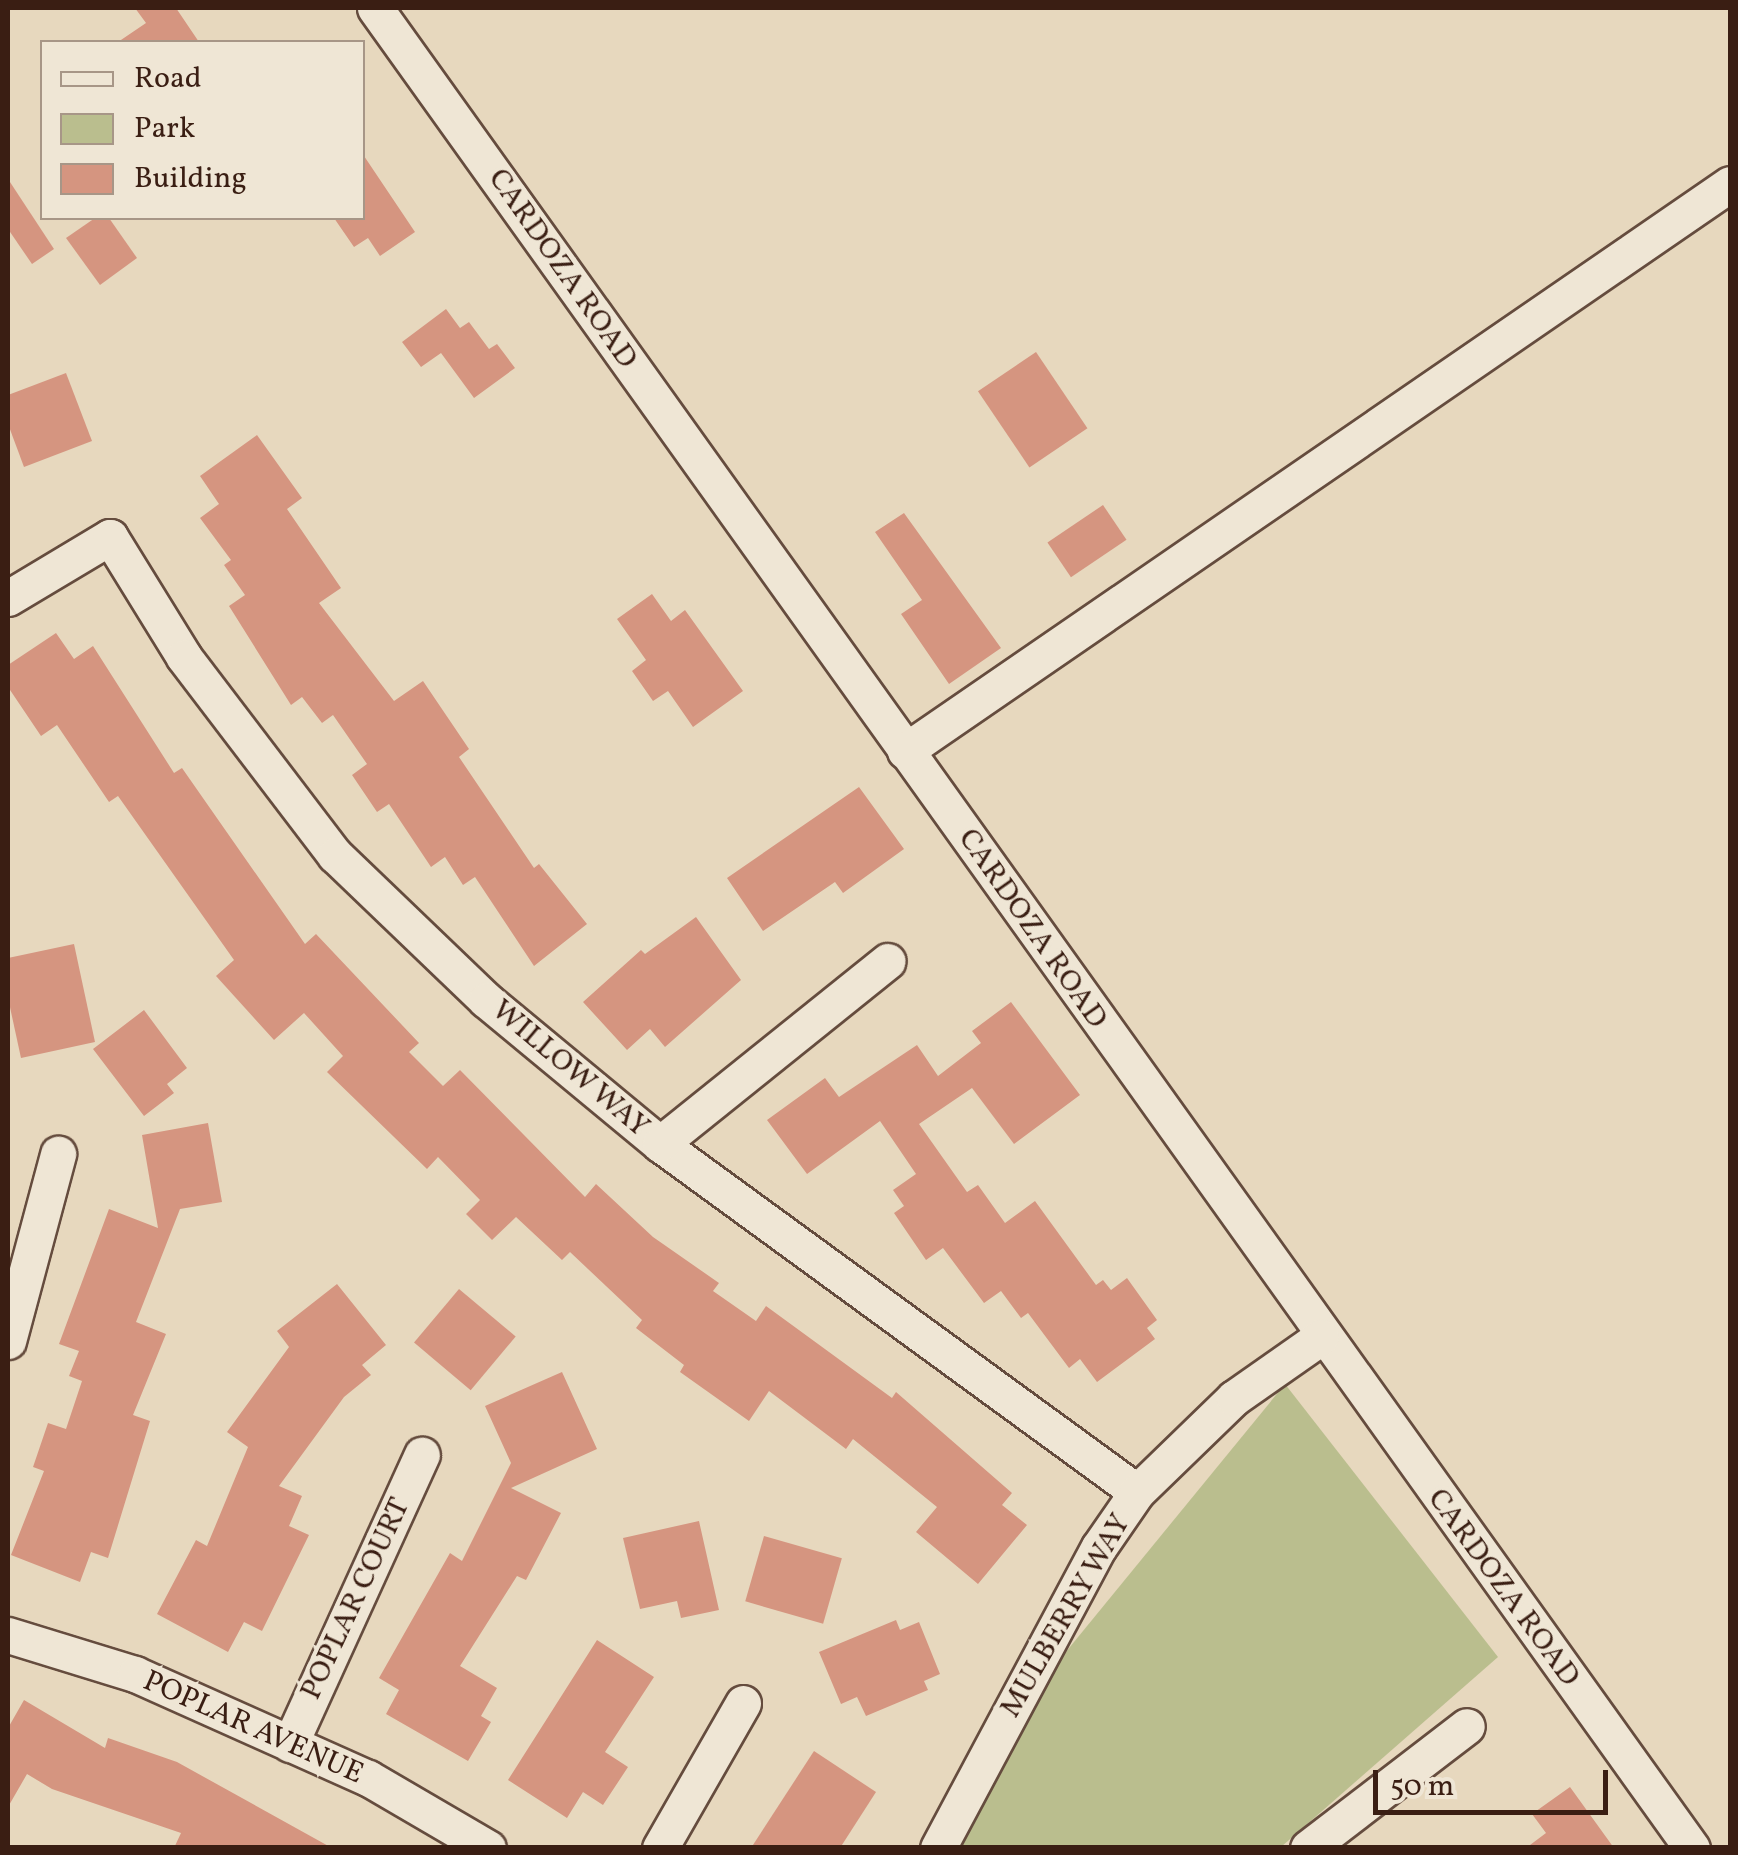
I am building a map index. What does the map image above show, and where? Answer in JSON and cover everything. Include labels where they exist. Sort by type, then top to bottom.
[{"type":"street","name":"CARDOZA ROAD","points":[[375,8],[1321,1336],[1692,1848]]},
{"type":"street","points":[[905,751],[1730,184]]},
{"type":"street","name":"WILLOW WAY","points":[[8,598],[110,537],[184,657],[335,855],[486,1000],[660,1144],[1137,1492]]},
{"type":"street","points":[[660,1144],[888,960]]},
{"type":"street","points":[[8,1342],[58,1154]]},
{"type":"street","name":"MULBERRY WAY","points":[[938,1848],[1098,1548],[1137,1492],[1234,1398],[1321,1336]]},
{"type":"street","name":"POPLAR COURT","points":[[290,1744],[422,1455]]},
{"type":"street","name":"POPLAR AVENUE","points":[[8,1635],[135,1674],[368,1778],[488,1848]]},
{"type":"street","points":[[660,1848],[743,1703]]},
{"type":"street","points":[[1308,1848],[1467,1726]]},
{"type":"green space","points":[[1285,1384],[1498,1657],[1281,1847],[961,1848],[1056,1664]]},
{"type":"building","points":[[135,8],[176,8],[198,40],[121,40],[146,23]]},
{"type":"building","points":[[365,157],[415,232],[380,256],[368,238],[354,247],[335,220],[365,220]]},
{"type":"building","points":[[8,179],[54,249],[32,264],[8,229]]},
{"type":"building","points":[[92,220],[110,220],[137,258],[100,285],[66,238]]},
{"type":"building","points":[[446,309],[460,328],[469,322],[489,349],[497,344],[515,368],[474,398],[441,353],[421,367],[402,342]]},
{"type":"building","points":[[1036,352],[1087,428],[1029,467],[978,391]]},
{"type":"building","points":[[66,373],[92,441],[24,467],[8,424],[8,395]]},
{"type":"building","points":[[257,435],[302,498],[287,509],[341,588],[319,603],[394,701],[423,681],[469,749],[459,757],[534,868],[539,864],[587,924],[534,966],[475,877],[463,885],[445,857],[431,867],[389,804],[377,812],[352,775],[367,764],[333,715],[322,723],[302,697],[291,705],[229,606],[245,595],[224,565],[231,560],[200,518],[219,504],[200,476]]},
{"type":"building","points":[[1103,505],[1126,540],[1071,577],[1047,542]]},
{"type":"building","points":[[904,513],[1001,648],[949,684],[901,614],[922,600],[875,532]]},
{"type":"building","points":[[652,594],[671,621],[685,610],[743,691],[693,727],[668,691],[653,701],[632,671],[646,660],[617,619]]},
{"type":"building","points":[[56,633],[74,659],[93,646],[174,773],[182,768],[305,944],[316,934],[419,1043],[409,1052],[443,1086],[460,1070],[585,1197],[596,1184],[653,1237],[719,1283],[713,1291],[756,1321],[766,1306],[892,1398],[896,1392],[1012,1493],[1002,1505],[1027,1525],[978,1584],[916,1532],[937,1507],[853,1439],[846,1449],[769,1391],[749,1421],[680,1372],[684,1365],[636,1328],[642,1320],[570,1252],[562,1260],[516,1217],[492,1240],[466,1214],[480,1200],[438,1157],[427,1169],[327,1072],[343,1056],[304,1013],[274,1040],[216,976],[234,960],[118,796],[109,802],[57,725],[41,736],[8,687],[8,665]]},
{"type":"building","points":[[859,787],[904,849],[843,893],[835,882],[763,931],[727,878]]},
{"type":"building","points":[[696,917],[741,980],[665,1047],[650,1029],[627,1050],[583,1002],[641,950],[645,954]]},
{"type":"building","points":[[74,944],[95,1042],[21,1058],[8,998],[8,958]]},
{"type":"building","points":[[1011,1002],[1080,1095],[1014,1144],[972,1088],[919,1124],[967,1192],[978,1185],[1005,1223],[1035,1201],[1096,1285],[1103,1280],[1111,1290],[1127,1278],[1157,1320],[1147,1328],[1155,1339],[1097,1382],[1080,1359],[1069,1368],[1028,1313],[1021,1318],[1001,1291],[984,1303],[943,1248],[926,1260],[894,1213],[904,1206],[893,1190],[916,1174],[880,1121],[807,1174],[767,1120],[825,1078],[839,1097],[917,1045],[938,1076],[981,1043],[972,1031]]},
{"type":"building","points":[[144,1010],[187,1068],[167,1084],[174,1093],[144,1116],[93,1049]]},
{"type":"building","points":[[208,1123],[222,1202],[180,1209],[136,1322],[166,1334],[133,1415],[150,1421],[108,1558],[91,1552],[80,1582],[11,1555],[44,1471],[33,1467],[48,1423],[66,1429],[82,1381],[69,1376],[79,1351],[59,1344],[109,1209],[158,1228],[142,1135]]},
{"type":"building","points":[[337,1284],[386,1345],[362,1365],[371,1375],[344,1397],[279,1486],[302,1496],[289,1526],[309,1535],[262,1631],[244,1622],[228,1652],[157,1614],[196,1540],[207,1546],[248,1447],[227,1432],[289,1347],[277,1331]]},
{"type":"building","points":[[459,1289],[516,1337],[471,1390],[414,1343]]},
{"type":"building","points":[[562,1372],[597,1449],[511,1488],[561,1513],[526,1580],[517,1576],[460,1666],[497,1688],[481,1716],[491,1722],[468,1761],[386,1714],[399,1690],[379,1678],[450,1553],[462,1561],[511,1463],[485,1406]]},
{"type":"building","points":[[699,1521],[719,1610],[681,1618],[677,1601],[640,1609],[623,1538]]},
{"type":"building","points":[[764,1536],[842,1558],[823,1624],[745,1601]]},
{"type":"building","points":[[896,1620],[900,1630],[919,1622],[940,1674],[924,1681],[928,1690],[866,1716],[857,1697],[841,1704],[819,1652]]},
{"type":"building","points":[[597,1640],[654,1677],[605,1752],[628,1767],[603,1805],[583,1792],[567,1818],[508,1780]]},
{"type":"building","points":[[24,1700],[105,1748],[108,1738],[177,1762],[332,1848],[174,1848],[181,1833],[52,1789],[27,1774],[8,1807],[8,1728]]},
{"type":"building","points":[[814,1751],[876,1792],[840,1848],[751,1848]]},
{"type":"building","points":[[1570,1787],[1614,1848],[1526,1848],[1546,1833],[1532,1814]]}]
